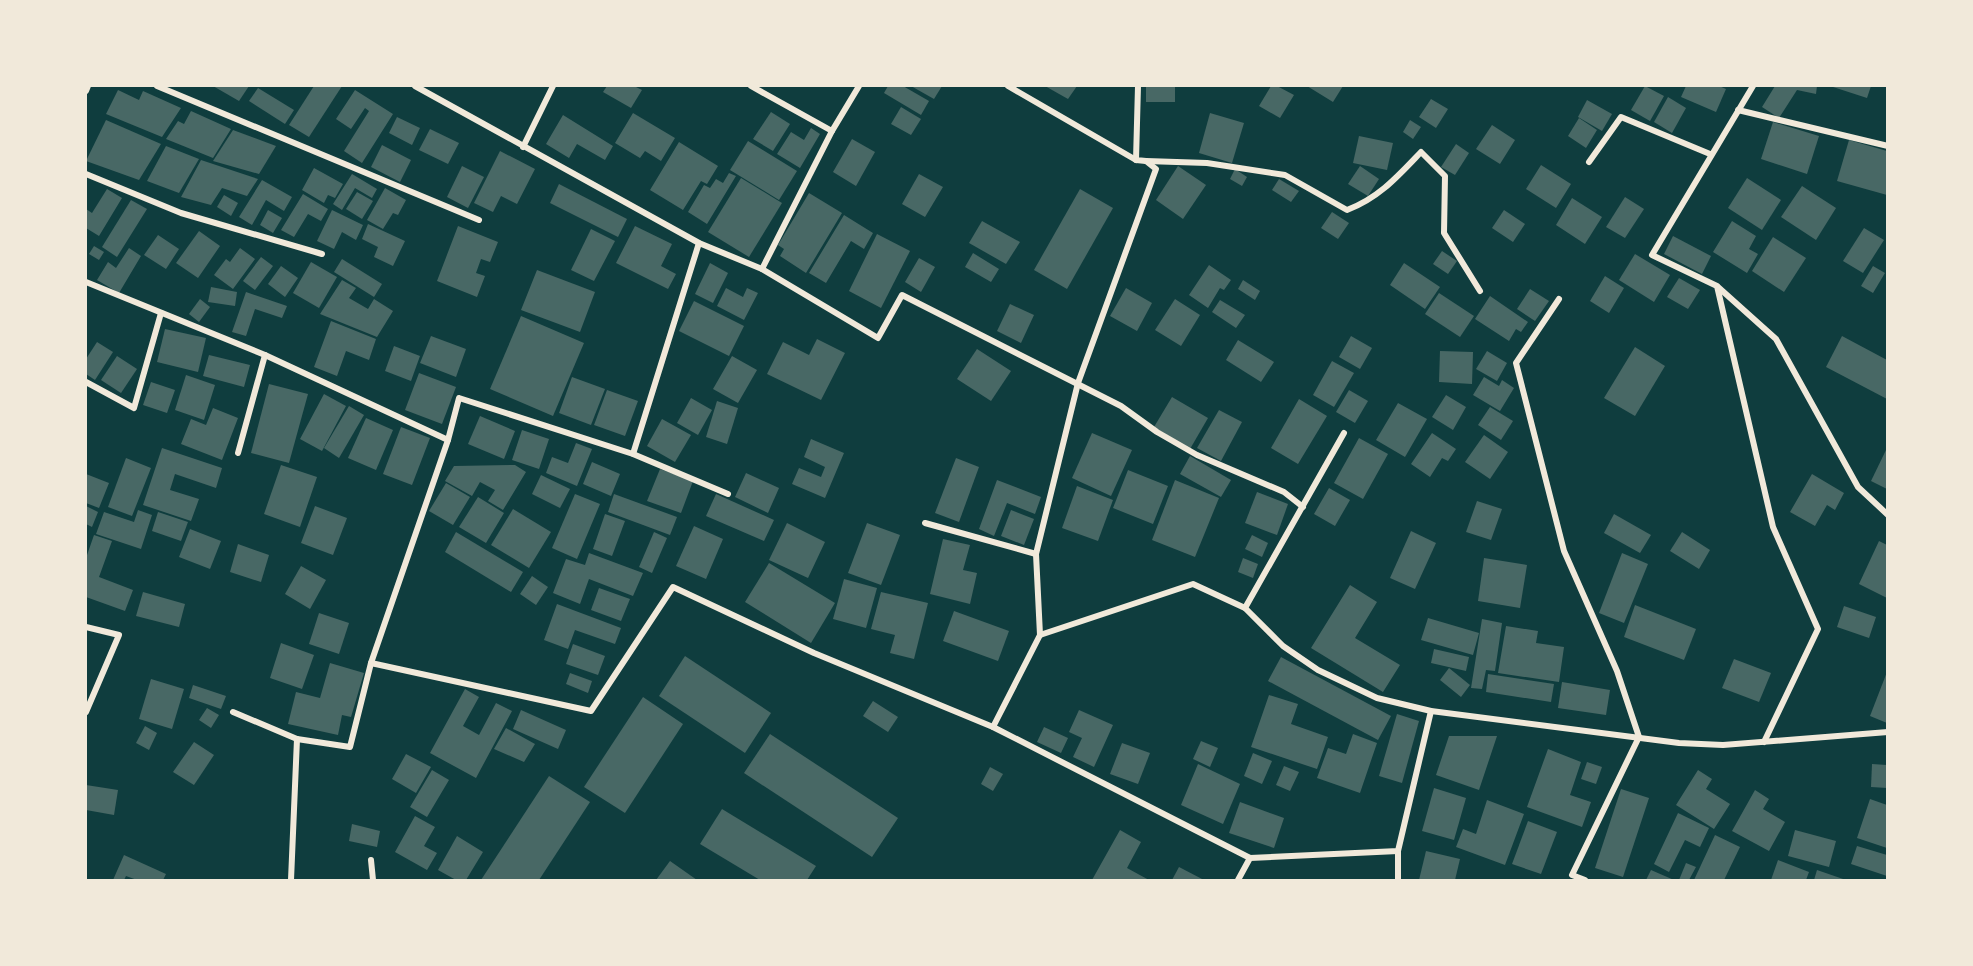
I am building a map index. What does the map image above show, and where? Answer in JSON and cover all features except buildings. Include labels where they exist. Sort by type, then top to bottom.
[{"type":"street","points":[[86,92],[88,86]]},
{"type":"street","points":[[157,86],[479,220]]},
{"type":"street","points":[[415,86],[699,243],[762,269],[878,338],[902,295],[1078,383],[1121,406],[1156,432],[1197,455],[1284,492],[1303,507]]},
{"type":"street","points":[[523,147],[554,86]]},
{"type":"street","points":[[751,86],[832,131]]},
{"type":"street","points":[[762,269],[832,131],[859,86]]},
{"type":"street","points":[[1008,86],[1136,160],[1207,163],[1285,175],[1347,210],[1368,202],[1388,187],[1421,152],[1445,176],[1444,233],[1480,291]]},
{"type":"street","points":[[1136,160],[1138,86]]},
{"type":"street","points":[[1753,86],[1710,154],[1652,255],[1717,286],[1776,339],[1858,487],[1887,515]]},
{"type":"street","points":[[1738,110],[1887,146]]},
{"type":"street","points":[[1588,162],[1621,117],[1710,154]]},
{"type":"street","points":[[993,727],[1040,635],[1036,554],[1078,383],[1156,169],[1146,161]]},
{"type":"street","points":[[86,174],[182,213],[322,254]]},
{"type":"street","points":[[633,454],[699,243]]},
{"type":"street","points":[[86,282],[266,355],[448,440]]},
{"type":"street","points":[[1717,286],[1773,528],[1818,629],[1764,742]]},
{"type":"street","points":[[1559,299],[1516,363],[1564,551],[1617,671],[1640,737],[1572,875],[1585,880]]},
{"type":"street","points":[[86,382],[134,408],[161,313]]},
{"type":"street","points":[[238,453],[266,355]]},
{"type":"street","points":[[233,712],[297,739],[350,747],[371,663],[448,440],[459,398],[633,454],[728,494]]},
{"type":"street","points":[[1245,608],[1344,433]]},
{"type":"street","points":[[925,523],[1036,554]]},
{"type":"street","points":[[1040,635],[1193,584],[1245,608],[1283,646],[1318,670],[1377,698],[1431,711],[1722,745],[1887,732]]},
{"type":"street","points":[[371,663],[591,711],[673,587],[813,653],[993,727],[1250,858],[1398,851]]},
{"type":"street","points":[[86,627],[119,635],[86,712]]},
{"type":"street","points":[[1398,880],[1398,851],[1431,711]]},
{"type":"street","points":[[291,880],[297,739]]},
{"type":"street","points":[[1238,880],[1250,858]]},
{"type":"street","points":[[371,860],[373,880]]}]
